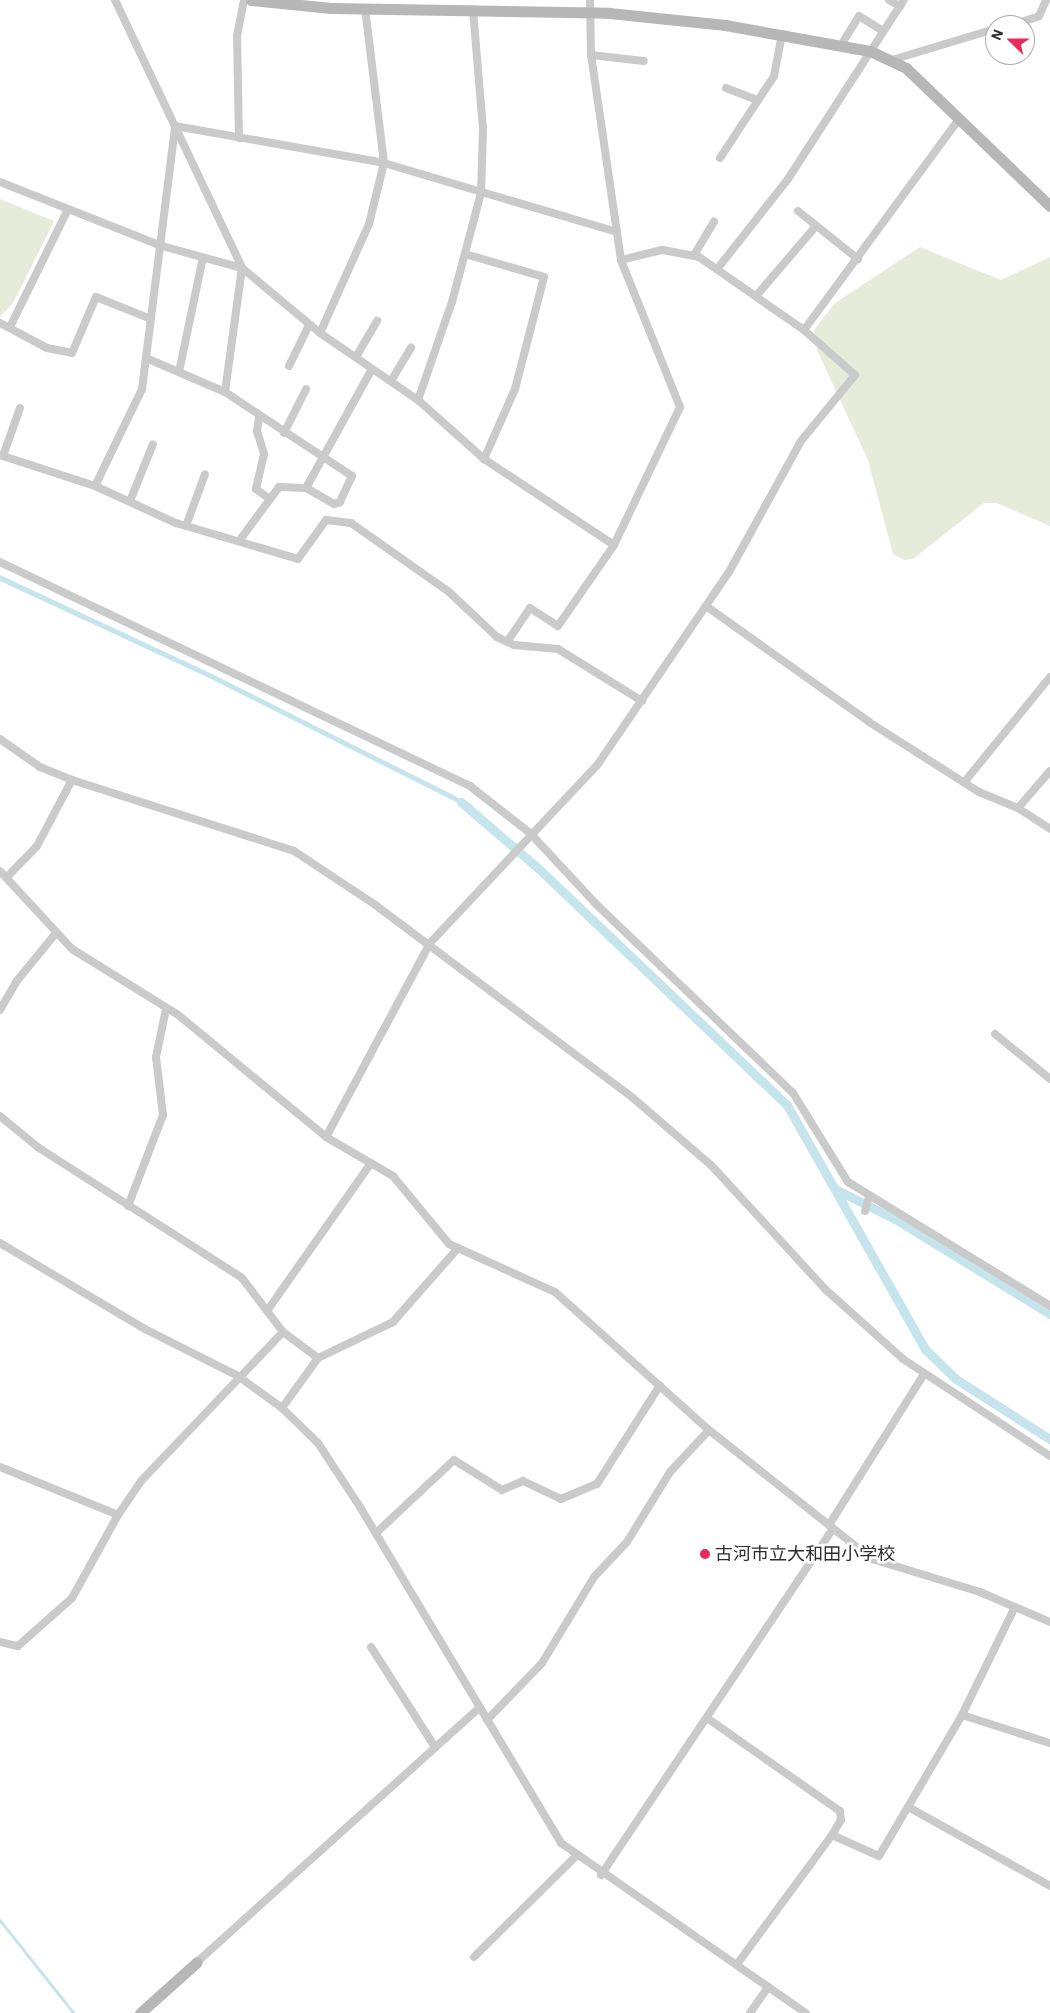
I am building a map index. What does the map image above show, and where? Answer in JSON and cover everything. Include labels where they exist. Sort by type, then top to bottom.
[{"type":"street","points":[[115,0],[242,268],[309,325],[418,400],[484,459],[614,545]]},
{"type":"street","points":[[239,138],[237,36],[244,0]]},
{"type":"street","points":[[253,0],[344,4],[364,9],[589,6],[782,34],[870,51],[892,60],[959,119],[1050,206]]},
{"type":"street","points":[[718,268],[788,179],[902,3],[889,0]]},
{"type":"street","points":[[1035,18],[1040,16],[1046,0]]},
{"type":"street","points":[[507,642],[530,608],[558,626],[614,545],[680,407],[621,260],[590,55],[589,6]]},
{"type":"street","points":[[320,333],[369,224],[384,163],[364,9]]},
{"type":"street","points":[[418,400],[465,254],[482,192],[483,129],[473,9]]},
{"type":"street","points":[[841,45],[859,16],[883,31]]},
{"type":"street","points":[[892,60],[985,32]]},
{"type":"street","points":[[720,158],[774,76],[782,34]]},
{"type":"street","points":[[590,55],[644,61]]},
{"type":"street","points":[[726,88],[758,100]]},
{"type":"street","points":[[804,330],[959,119]]},
{"type":"street","points":[[175,126],[384,163],[617,232]]},
{"type":"street","points":[[95,486],[142,389],[162,246],[175,126]]},
{"type":"street","points":[[0,182],[162,246],[242,268]]},
{"type":"street","points":[[10,327],[68,209]]},
{"type":"street","points":[[798,211],[858,259]]},
{"type":"street","points":[[694,255],[714,222]]},
{"type":"street","points":[[756,296],[816,226]]},
{"type":"street","points":[[326,1137],[430,943],[530,833],[598,764],[706,606],[801,441],[856,375],[804,330],[718,268],[694,255],[662,250],[621,260]]},
{"type":"street","points":[[465,254],[544,277],[516,389],[484,459]]},
{"type":"street","points":[[179,372],[203,257]]},
{"type":"street","points":[[225,392],[242,268]]},
{"type":"street","points":[[0,323],[47,348],[72,353],[96,297],[151,319]]},
{"type":"street","points":[[356,357],[377,321]]},
{"type":"street","points":[[289,366],[309,325]]},
{"type":"street","points":[[391,382],[411,348]]},
{"type":"street","points":[[146,358],[225,392],[284,433],[352,476],[340,502],[334,504],[306,488],[279,487],[239,540]]},
{"type":"street","points":[[306,488],[322,456],[372,369]]},
{"type":"street","points":[[284,433],[306,389]]},
{"type":"street","points":[[20,408],[1,455],[95,486],[186,526],[239,540],[298,559],[326,520],[351,523],[450,592],[507,642],[558,649],[642,701]]},
{"type":"street","points":[[259,416],[257,431],[264,454],[256,489],[270,499]]},
{"type":"street","points":[[130,501],[153,444]]},
{"type":"street","points":[[186,526],[204,474]]},
{"type":"street","points":[[0,562],[470,786],[530,833],[590,899],[793,1092],[843,1175],[870,1196],[1050,1306]]},
{"type":"street","points":[[706,606],[869,722],[966,780],[979,792],[1018,808],[1050,829]]},
{"type":"street","points":[[966,780],[1050,677]]},
{"type":"street","points":[[0,739],[40,766],[72,780],[294,851],[430,943],[633,1098],[711,1165],[851,1314],[924,1374],[1050,1456]]},
{"type":"street","points":[[1018,808],[1050,771]]},
{"type":"street","points":[[8,877],[37,846],[72,780]]},
{"type":"street","points":[[0,871],[8,877],[56,933],[115,979],[166,1008],[326,1137],[371,1163],[415,1198],[444,1239],[458,1248],[538,1280],[555,1292],[660,1384],[709,1430],[872,1559],[1015,1607],[1050,1622]]},
{"type":"street","points":[[0,1010],[16,982],[56,933]]},
{"type":"street","points":[[128,1206],[163,1115],[156,1057],[166,1008]]},
{"type":"street","points":[[995,1034],[1050,1079]]},
{"type":"street","points":[[0,1116],[39,1148],[242,1278],[283,1332],[318,1358]]},
{"type":"street","points":[[267,1311],[371,1163]]},
{"type":"street","points":[[865,1211],[870,1196]]},
{"type":"street","points":[[0,1243],[145,1329],[238,1376],[282,1408],[318,1443],[376,1533],[480,1707],[550,1831],[601,1875],[738,1963],[768,1987],[806,2013]]},
{"type":"street","points":[[282,1408],[318,1358],[393,1322],[458,1248]]},
{"type":"street","points":[[0,1642],[18,1646],[72,1598],[118,1515],[142,1480],[238,1376],[283,1332]]},
{"type":"street","points":[[601,1875],[707,1718],[831,1527],[924,1374]]},
{"type":"street","points":[[376,1533],[454,1460],[502,1490],[523,1481],[562,1500],[598,1484],[660,1384]]},
{"type":"street","points":[[487,1720],[542,1662],[594,1577],[632,1534],[670,1472],[709,1430]]},
{"type":"street","points":[[0,1467],[118,1515]]},
{"type":"street","points":[[832,1836],[879,1856],[910,1808],[962,1715],[1015,1607]]},
{"type":"street","points":[[371,1647],[435,1747]]},
{"type":"street","points":[[140,2013],[480,1707]]},
{"type":"street","points":[[962,1715],[1050,1742]]},
{"type":"street","points":[[707,1718],[840,1811],[841,1820],[832,1836],[738,1963]]},
{"type":"street","points":[[910,1808],[1050,1886]]},
{"type":"street","points":[[474,1957],[577,1856]]},
{"type":"street","points":[[750,2013],[768,1987]]},
{"type":"green space","points":[[0,199],[54,221],[13,303],[0,317]]},
{"type":"green space","points":[[920,247],[1001,280],[1050,257],[1050,526],[997,503],[984,503],[913,559],[904,560],[893,554],[868,460],[817,350],[814,330],[835,303]]},
{"type":"water","points":[[0,575],[210,673],[473,805],[470,809],[207,677],[0,581]]},
{"type":"waterway","points":[[461,802],[538,868],[787,1105],[925,1349],[956,1379],[1050,1439]]},
{"type":"waterway","points":[[835,1189],[895,1219],[1050,1314]]},
{"type":"waterway","points":[[0,1920],[74,2013]]},
{"type":"place","name":"古河市立大和田小学校","points":[[705,1554]]}]
